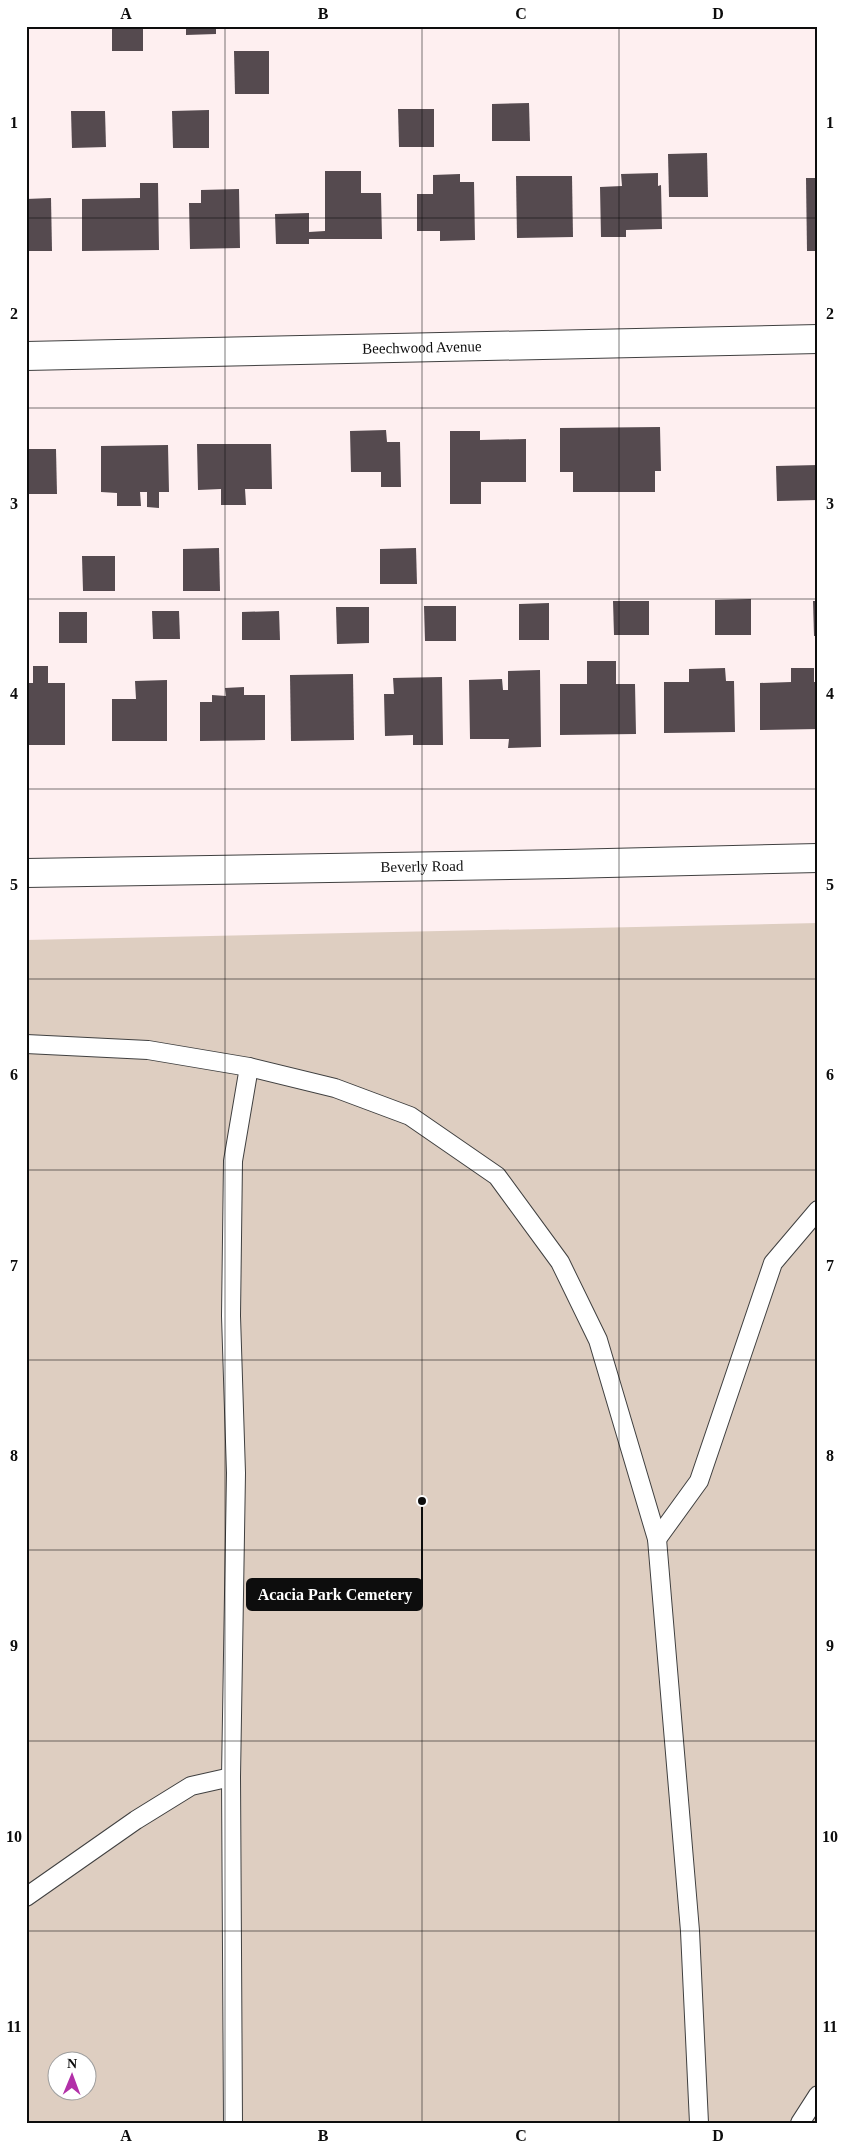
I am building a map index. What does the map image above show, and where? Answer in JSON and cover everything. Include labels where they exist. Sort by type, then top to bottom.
[{"type":"street","name":"Beechwood Avenue","points":[[26,356],[818,339]]},
{"type":"street","name":"Beverly Road","points":[[26,873],[818,858]]},
{"type":"lane","points":[[26,1044],[148,1050],[249,1066],[335,1088],[410,1116],[497,1176],[560,1262],[598,1340],[657,1539],[690,1931],[699,2123]]},
{"type":"lane","points":[[233,2123],[233,1842],[231,1777],[236,1473],[231,1316],[233,1161],[249,1066]]},
{"type":"lane","points":[[657,1539],[698,1481],[773,1263],[818,1210]]},
{"type":"lane","points":[[26,1897],[136,1820],[191,1786],[231,1777]]},
{"type":"lane","points":[[800,2123],[818,2095]]},
{"type":"shaded area","points":[[818,923],[818,2123],[26,2123],[26,940]]},
{"type":"building","points":[[112,26],[143,26],[143,51],[112,51]]},
{"type":"building","points":[[186,26],[216,26],[216,34],[186,35]]},
{"type":"building","points":[[346,26],[364,26],[364,29],[346,29]]},
{"type":"building","points":[[777,26],[804,26],[804,28],[777,29]]},
{"type":"building","points":[[234,51],[269,51],[269,94],[235,94]]},
{"type":"building","points":[[529,103],[530,141],[492,141],[492,104]]},
{"type":"building","points":[[398,109],[434,109],[434,147],[399,147]]},
{"type":"building","points":[[209,110],[209,148],[173,148],[172,111]]},
{"type":"building","points":[[71,111],[105,111],[106,147],[72,148]]},
{"type":"building","points":[[707,153],[708,197],[669,197],[668,154]]},
{"type":"building","points":[[325,171],[361,171],[361,193],[381,193],[382,239],[309,239],[309,244],[276,244],[275,214],[309,213],[309,232],[325,231]]},
{"type":"building","points":[[658,173],[658,186],[661,185],[662,229],[626,230],[626,237],[601,237],[600,187],[622,186],[621,174]]},
{"type":"building","points":[[460,174],[460,182],[474,182],[475,240],[440,241],[440,231],[417,231],[417,194],[433,194],[433,175]]},
{"type":"building","points":[[516,176],[572,176],[573,237],[517,238]]},
{"type":"building","points":[[806,178],[818,178],[818,251],[807,251]]},
{"type":"building","points":[[140,183],[158,183],[159,250],[82,251],[82,199],[140,198]]},
{"type":"building","points":[[239,189],[240,248],[190,249],[189,203],[201,203],[201,190]]},
{"type":"building","points":[[51,198],[52,251],[26,251],[26,199]]},
{"type":"building","points":[[660,427],[661,471],[655,471],[655,492],[573,492],[573,472],[560,472],[560,428]]},
{"type":"building","points":[[386,430],[387,442],[400,442],[401,487],[381,487],[381,472],[351,472],[350,431]]},
{"type":"building","points":[[450,431],[480,431],[480,440],[526,439],[526,482],[481,482],[481,504],[450,504]]},
{"type":"building","points":[[197,444],[271,444],[272,489],[245,489],[246,505],[221,505],[221,489],[198,490]]},
{"type":"building","points":[[168,445],[169,492],[159,492],[159,508],[147,507],[147,492],[140,492],[141,506],[117,506],[117,493],[101,492],[101,446]]},
{"type":"building","points":[[26,449],[56,449],[57,494],[26,494]]},
{"type":"building","points":[[818,465],[818,500],[777,501],[776,466]]},
{"type":"building","points":[[219,548],[220,591],[183,591],[183,549]]},
{"type":"building","points":[[416,548],[417,584],[380,584],[380,549]]},
{"type":"building","points":[[82,556],[115,556],[115,591],[83,591]]},
{"type":"building","points":[[751,599],[751,635],[715,635],[715,600]]},
{"type":"building","points":[[613,601],[649,601],[649,635],[614,635]]},
{"type":"building","points":[[813,601],[818,601],[818,636],[814,636]]},
{"type":"building","points":[[549,603],[549,640],[519,640],[519,604]]},
{"type":"building","points":[[424,606],[456,606],[456,641],[425,641]]},
{"type":"building","points":[[336,607],[369,607],[369,643],[337,644]]},
{"type":"building","points":[[152,611],[179,611],[180,639],[153,639]]},
{"type":"building","points":[[279,611],[280,640],[242,640],[242,612]]},
{"type":"building","points":[[59,612],[87,612],[87,643],[59,643]]},
{"type":"building","points":[[587,661],[616,661],[616,684],[635,684],[636,734],[560,735],[560,684],[587,684]]},
{"type":"building","points":[[33,666],[48,666],[48,683],[65,683],[65,745],[26,745],[26,683],[33,683]]},
{"type":"building","points":[[725,668],[726,681],[734,681],[735,732],[664,733],[664,682],[689,682],[689,669]]},
{"type":"building","points":[[791,668],[814,668],[814,682],[818,682],[818,729],[760,730],[760,683],[791,682]]},
{"type":"building","points":[[540,670],[541,747],[508,748],[509,739],[470,739],[469,680],[502,679],[503,690],[508,690],[508,671]]},
{"type":"building","points":[[353,674],[354,740],[291,741],[290,675]]},
{"type":"building","points":[[442,677],[443,745],[413,745],[413,735],[385,736],[384,694],[394,694],[393,678]]},
{"type":"building","points":[[167,680],[167,741],[112,741],[112,699],[136,699],[135,681]]},
{"type":"building","points":[[244,687],[244,695],[265,695],[265,740],[200,741],[200,702],[212,702],[212,695],[226,696],[225,688]]},
{"type":"place","name":"Acacia Park Cemetery","points":[[422,1501]]}]
